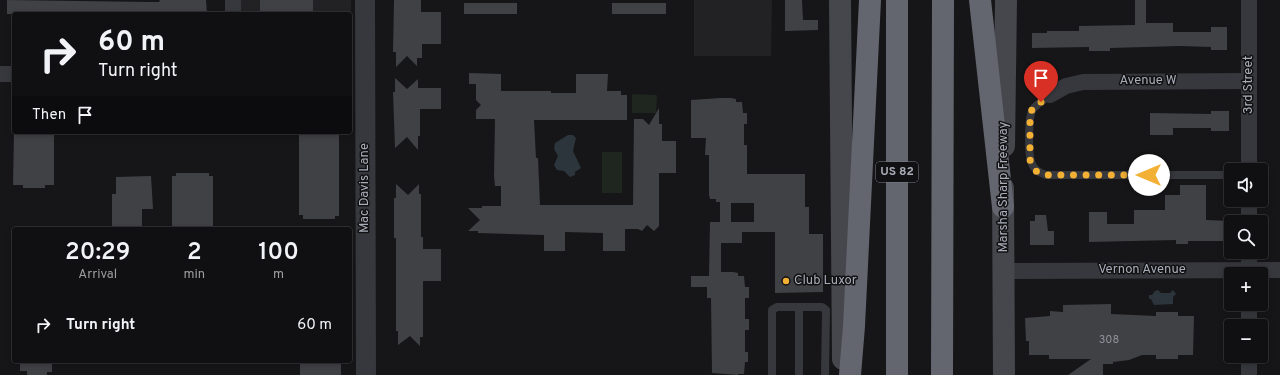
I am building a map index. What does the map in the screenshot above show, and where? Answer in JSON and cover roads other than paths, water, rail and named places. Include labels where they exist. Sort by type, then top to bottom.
[{"type":"highway","points":[[850,375],[854,326],[870,0]]},
{"type":"highway","name":"US 82","points":[[897,0],[897,375]]},
{"type":"highway","points":[[942,0],[942,375]]},
{"type":"highway","points":[[980,0],[1003,206]]},
{"type":"main road","points":[[840,0],[844,375]]},
{"type":"main road","name":"Marsha Sharp Freeway","points":[[1004,375],[1003,206],[1006,0]]},
{"type":"street","points":[[233,0],[233,12]]},
{"type":"street","name":"Mac Davis Lane","points":[[365,0],[366,375]]},
{"type":"street","name":"3rd Street","points":[[1249,0],[1249,163]]},
{"type":"street","points":[[0,74],[12,74]]},
{"type":"street","name":"Avenue W","points":[[1050,95],[1066,86],[1083,82],[1249,81]]},
{"type":"street","name":"Vernon Avenue","points":[[1268,271],[1280,270]]},
{"type":"street","name":"Vernon Avenue","points":[[1004,271],[1224,272]]},
{"type":"street","points":[[1249,363],[1249,375]]},
{"type":"lane","points":[[1050,95],[1032,109],[1030,118],[1030,160],[1036,171],[1042,174],[1224,175]]},
{"type":"lane","points":[[772,375],[772,310],[777,307],[822,307],[826,310],[825,375]]},
{"type":"lane","points":[[799,307],[799,375]]},
{"type":"place","name":"Club Luxor","points":[[786,281]]}]
